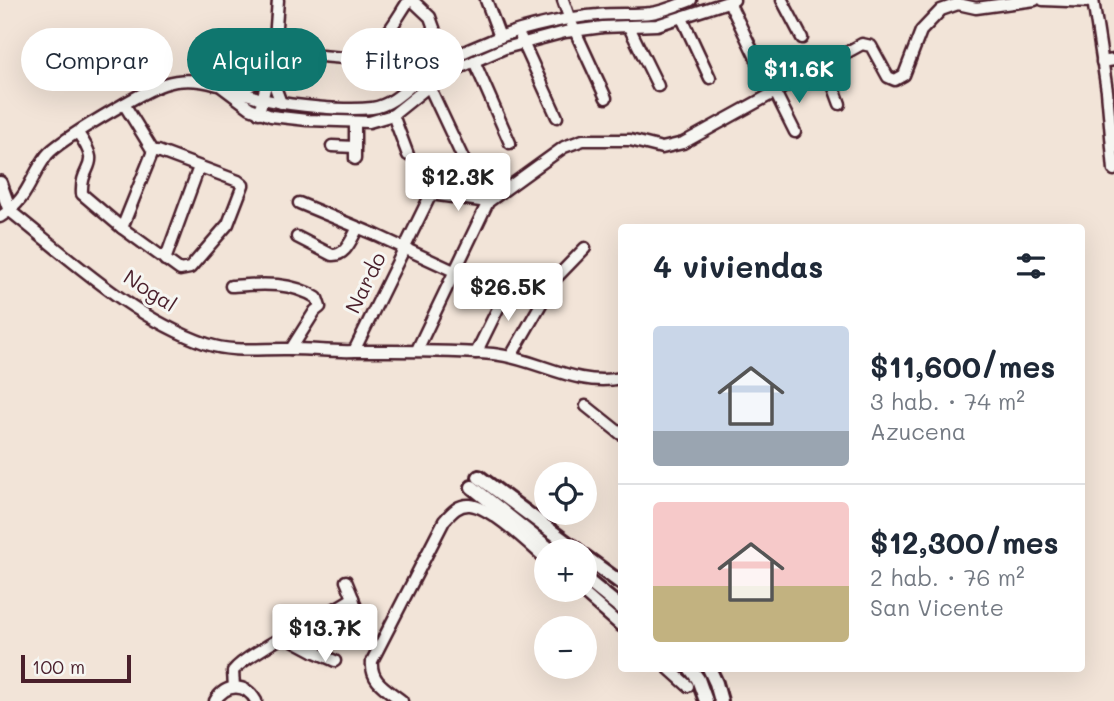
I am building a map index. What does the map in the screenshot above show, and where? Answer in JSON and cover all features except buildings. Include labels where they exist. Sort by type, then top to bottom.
[{"type":"main road","points":[[0,183],[5,214]]},
{"type":"main road","points":[[538,539],[476,482],[560,539]]},
{"type":"main road","points":[[597,565],[618,581]]},
{"type":"main road","points":[[597,589],[618,606]]},
{"type":"main road","points":[[694,672],[706,701]]},
{"type":"main road","points":[[711,672],[721,701]]},
{"type":"street","points":[[276,28],[278,0]]},
{"type":"street","points":[[327,57],[356,59],[367,55],[411,0],[430,17],[434,28]]},
{"type":"street","points":[[486,0],[500,37]]},
{"type":"street","points":[[563,0],[572,26],[606,98]]},
{"type":"street","points":[[464,67],[505,48],[597,15],[652,13],[691,0]]},
{"type":"street","points":[[782,0],[802,38]]},
{"type":"street","points":[[417,350],[488,202],[564,147],[583,140],[630,140],[662,148],[683,144],[867,44],[871,46],[888,76],[895,80],[904,75],[921,31],[941,10],[958,4],[976,8],[1035,0]]},
{"type":"street","points":[[1043,0],[1093,1],[1102,62],[1110,91],[1114,170]]},
{"type":"street","points":[[464,53],[519,31],[572,26],[657,25],[732,1],[758,62]]},
{"type":"street","points":[[682,18],[710,78]]},
{"type":"street","points":[[629,27],[658,86]]},
{"type":"street","points":[[519,31],[557,117]]},
{"type":"street","points":[[1102,62],[1114,60]]},
{"type":"street","points":[[474,61],[510,143]]},
{"type":"street","points":[[825,66],[840,104]]},
{"type":"street","points":[[5,214],[29,189],[50,152],[124,104],[165,83],[203,80],[219,83],[260,113],[287,119],[355,122],[384,120],[423,91]]},
{"type":"street","points":[[235,93],[239,91]]},
{"type":"street","points":[[260,113],[265,91]]},
{"type":"street","points":[[276,91],[281,103]]},
{"type":"street","points":[[235,93],[281,103],[370,108],[392,101],[403,91]]},
{"type":"street","points":[[405,91],[412,100]]},
{"type":"street","points":[[431,91],[468,169]]},
{"type":"street","points":[[775,92],[795,132]]},
{"type":"street","points":[[124,104],[153,151]]},
{"type":"street","points":[[393,115],[408,155]]},
{"type":"street","points":[[355,122],[355,159]]},
{"type":"street","points":[[78,133],[91,155],[82,194],[165,260],[180,270],[190,268],[228,224],[243,185],[153,151]]},
{"type":"street","points":[[332,146],[355,147]]},
{"type":"street","points":[[122,228],[153,151]]},
{"type":"street","points":[[165,260],[199,167]]},
{"type":"street","name":"Nardo","points":[[354,351],[431,194],[488,202]]},
{"type":"street","points":[[299,203],[456,272]]},
{"type":"street","name":"Nogal","points":[[5,214],[139,310],[208,344],[221,347],[477,353],[511,356],[553,372],[592,380],[618,379]]},
{"type":"street","points":[[297,237],[337,256],[343,252],[358,228]]},
{"type":"street","points":[[511,356],[547,291],[585,248]]},
{"type":"street","points":[[477,353],[512,280]]},
{"type":"street","points":[[231,286],[268,284],[304,289],[317,298],[320,307],[291,349]]},
{"type":"street","points":[[586,406],[618,432]]},
{"type":"street","points":[[402,701],[376,680],[371,672],[372,661],[444,521],[455,509],[468,504],[478,507],[511,527],[534,548]]},
{"type":"street","points":[[234,687],[232,675],[236,667],[285,636],[354,603],[346,581]]},
{"type":"street","points":[[594,602],[618,623]]},
{"type":"street","points":[[315,652],[335,610]]},
{"type":"street","points":[[285,636],[335,661]]},
{"type":"street","points":[[672,672],[688,686]]},
{"type":"street","points":[[215,701],[221,693],[234,687],[248,691],[256,701]]}]
